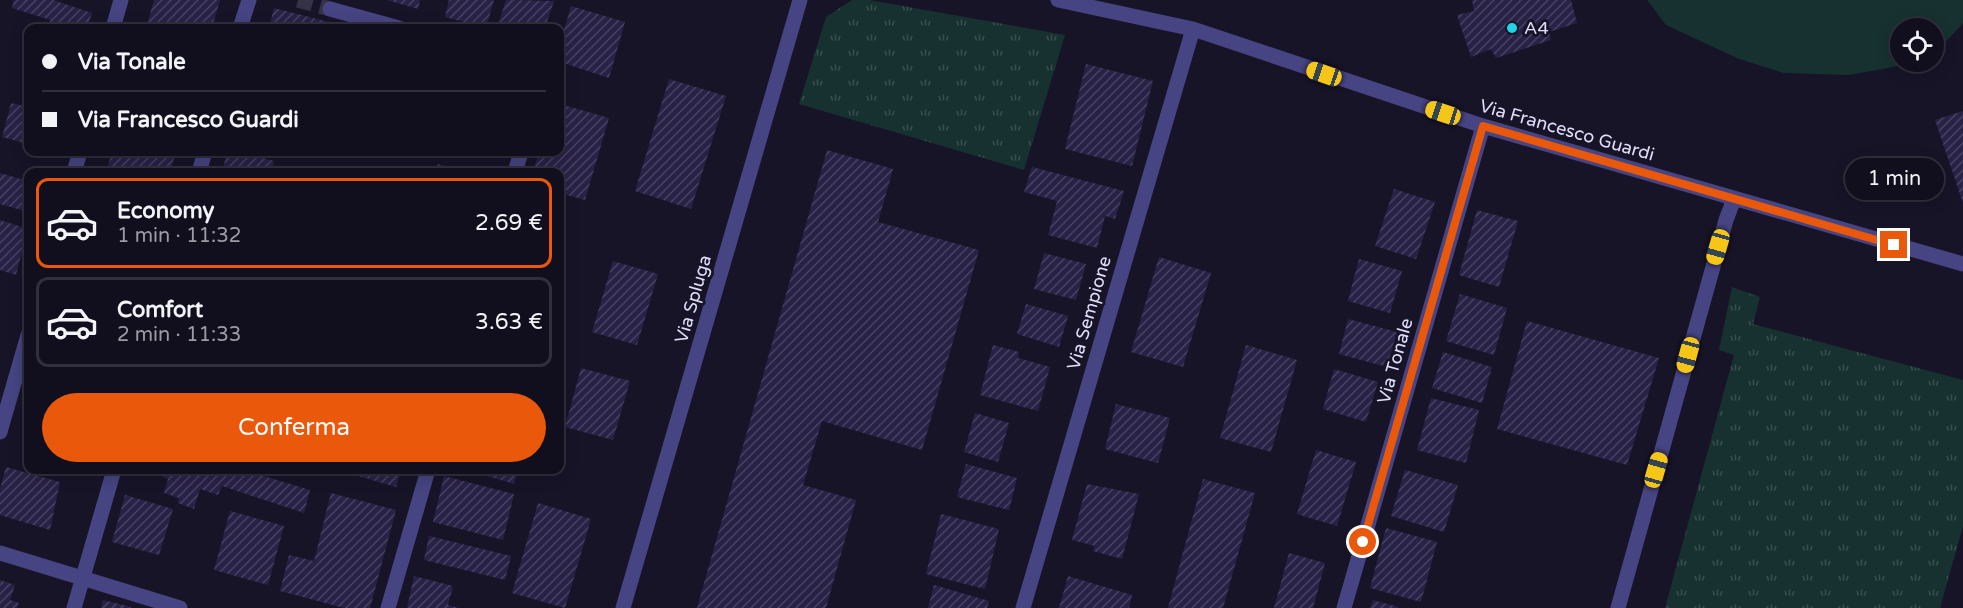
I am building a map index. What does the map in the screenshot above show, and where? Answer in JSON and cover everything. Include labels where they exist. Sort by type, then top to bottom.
[{"type":"street","points":[[114,24],[121,0]]},
{"type":"street","points":[[241,24],[249,0]]},
{"type":"street","name":"Via Spluga","points":[[623,608],[800,0]]},
{"type":"street","name":"Via Francesco Guardi","points":[[1058,0],[1192,29],[1483,126],[1963,264]]},
{"type":"street","points":[[330,9],[384,24]]},
{"type":"street","name":"Via Sempione","points":[[1023,608],[1192,29]]},
{"type":"street","name":"Via Tonale","points":[[1344,608],[1483,126]]},
{"type":"street","points":[[1618,608],[1726,220],[1734,199]]},
{"type":"street","points":[[0,432],[24,349]]},
{"type":"street","points":[[74,608],[113,474]]},
{"type":"street","points":[[388,608],[427,474]]},
{"type":"street","points":[[0,553],[180,608]]},
{"type":"green space","points":[[852,0],[869,0],[1065,35],[1024,170],[799,104],[826,17]]},
{"type":"green space","points":[[1647,0],[1963,0],[1963,23],[1944,44],[1944,18],[1890,18],[1890,68],[1849,75],[1784,73],[1739,59],[1666,25]]},
{"type":"green space","points":[[1732,287],[1760,297],[1753,324],[1963,380],[1963,526],[1940,608],[1665,608],[1734,355],[1719,350]]},
{"type":"building","points":[[14,0],[53,0],[92,13],[88,24],[49,24],[50,20],[12,8]]},
{"type":"building","points":[[154,0],[220,0],[213,24],[147,24]]},
{"type":"building","points":[[387,0],[420,0],[418,9]]},
{"type":"building","points":[[449,0],[494,0],[487,24],[471,24],[445,17]]},
{"type":"building","points":[[506,0],[554,1],[546,24],[498,24]]},
{"type":"building","name":"A4","points":[[1472,0],[1571,0],[1577,23],[1549,32],[1551,40],[1496,58],[1491,49],[1471,57],[1457,15],[1474,11]]},
{"type":"building","points":[[571,6],[625,22],[609,78],[564,63],[564,30]]},
{"type":"building","points":[[274,8],[329,22],[328,24],[270,24]]},
{"type":"building","points":[[1086,64],[1153,81],[1132,166],[1065,149]]},
{"type":"building","points":[[669,79],[726,96],[691,209],[635,191]]},
{"type":"building","points":[[11,103],[24,106],[24,143],[2,137]]},
{"type":"building","points":[[564,105],[609,118],[585,200],[564,194],[564,168],[534,168],[538,156],[564,156]]},
{"type":"building","points":[[1963,111],[1963,203],[1935,120]]},
{"type":"building","points":[[827,150],[893,169],[878,222],[979,250],[922,450],[822,421],[803,485],[856,500],[826,608],[697,608]]},
{"type":"building","points":[[111,156],[175,156],[171,168],[107,168]]},
{"type":"building","points":[[226,156],[256,156],[274,161],[272,168],[223,168]]},
{"type":"building","points":[[438,164],[452,168],[436,168]]},
{"type":"building","points":[[1032,167],[1124,191],[1115,219],[1105,216],[1097,248],[1048,235],[1057,201],[1024,192]]},
{"type":"building","points":[[0,173],[24,180],[24,211],[0,204]]},
{"type":"building","points":[[1394,189],[1435,202],[1416,259],[1375,246]]},
{"type":"building","points":[[1477,210],[1518,221],[1499,287],[1459,275]]},
{"type":"building","points":[[0,220],[24,228],[24,244],[16,275],[0,270]]},
{"type":"building","points":[[1044,253],[1086,264],[1076,300],[1034,289]]},
{"type":"building","points":[[1159,257],[1211,273],[1183,367],[1131,352]]},
{"type":"building","points":[[1359,259],[1402,271],[1390,313],[1348,301]]},
{"type":"building","points":[[613,261],[658,274],[637,345],[592,332]]},
{"type":"building","points":[[1460,294],[1507,308],[1494,355],[1446,341]]},
{"type":"building","points":[[1026,304],[1068,316],[1059,347],[1017,334]]},
{"type":"building","points":[[1348,319],[1397,332],[1387,367],[1339,354]]},
{"type":"building","points":[[1527,321],[1659,358],[1627,465],[1497,429]]},
{"type":"building","points":[[993,345],[1019,352],[1018,358],[1050,367],[1038,411],[980,395]]},
{"type":"building","points":[[1246,345],[1297,360],[1271,452],[1220,438]]},
{"type":"building","points":[[1443,352],[1492,367],[1482,403],[1432,388]]},
{"type":"building","points":[[581,368],[630,381],[613,440],[565,427]]},
{"type":"building","points":[[1334,369],[1378,382],[1366,422],[1323,409]]},
{"type":"building","points":[[1431,398],[1479,410],[1466,463],[1417,450]]},
{"type":"building","points":[[1116,404],[1170,418],[1158,463],[1105,449]]},
{"type":"building","points":[[975,413],[1009,423],[998,462],[964,452]]},
{"type":"building","points":[[1316,450],[1356,462],[1337,526],[1297,514]]},
{"type":"building","points":[[966,464],[1017,478],[1009,510],[957,497]]},
{"type":"building","points":[[6,467],[24,472],[24,474],[60,482],[50,530],[0,515],[0,489]]},
{"type":"building","points":[[1405,470],[1458,485],[1444,532],[1391,516]]},
{"type":"building","points":[[163,474],[257,474],[310,490],[304,513],[222,486],[218,495],[200,489],[194,509],[178,503],[179,498],[164,493],[168,479],[162,476]]},
{"type":"building","points":[[351,474],[400,474],[396,487]]},
{"type":"building","points":[[480,474],[517,474],[514,484]]},
{"type":"building","points":[[444,476],[514,494],[503,540],[433,522]]},
{"type":"building","points":[[1203,479],[1255,493],[1223,608],[1168,608]]},
{"type":"building","points":[[1087,484],[1139,494],[1122,559],[1093,551],[1095,546],[1072,540]]},
{"type":"building","points":[[331,493],[396,510],[370,608],[344,608],[280,591],[289,555],[314,561]]},
{"type":"building","points":[[125,495],[173,509],[159,555],[112,542]]},
{"type":"building","points":[[538,503],[591,519],[565,608],[512,593]]},
{"type":"building","points":[[230,511],[284,526],[268,585],[214,570]]},
{"type":"building","points":[[941,514],[999,529],[985,589],[926,574]]},
{"type":"building","points":[[1386,528],[1437,542],[1421,602],[1370,588]]},
{"type":"building","points":[[429,536],[511,556],[505,580],[424,560]]},
{"type":"building","points":[[1289,553],[1325,563],[1313,608],[1274,608]]},
{"type":"building","points":[[414,576],[453,586],[448,605],[459,608],[407,608]]},
{"type":"building","points":[[1068,576],[1132,595],[1129,608],[1059,608]]},
{"type":"building","points":[[0,580],[15,585],[10,600],[19,603],[17,608],[0,608]]},
{"type":"building","points":[[934,585],[989,601],[987,608],[928,608]]},
{"type":"building","points":[[103,600],[131,607],[101,608]]},
{"type":"building","points":[[1373,600],[1398,607],[1398,608],[1370,608]]},
{"type":"tunnel","points":[[298,0],[330,9]]},
{"type":"place","name":"A4","points":[[1512,28]]},
{"type":"route","points":[[1363,542],[1483,126],[1894,245]]}]
